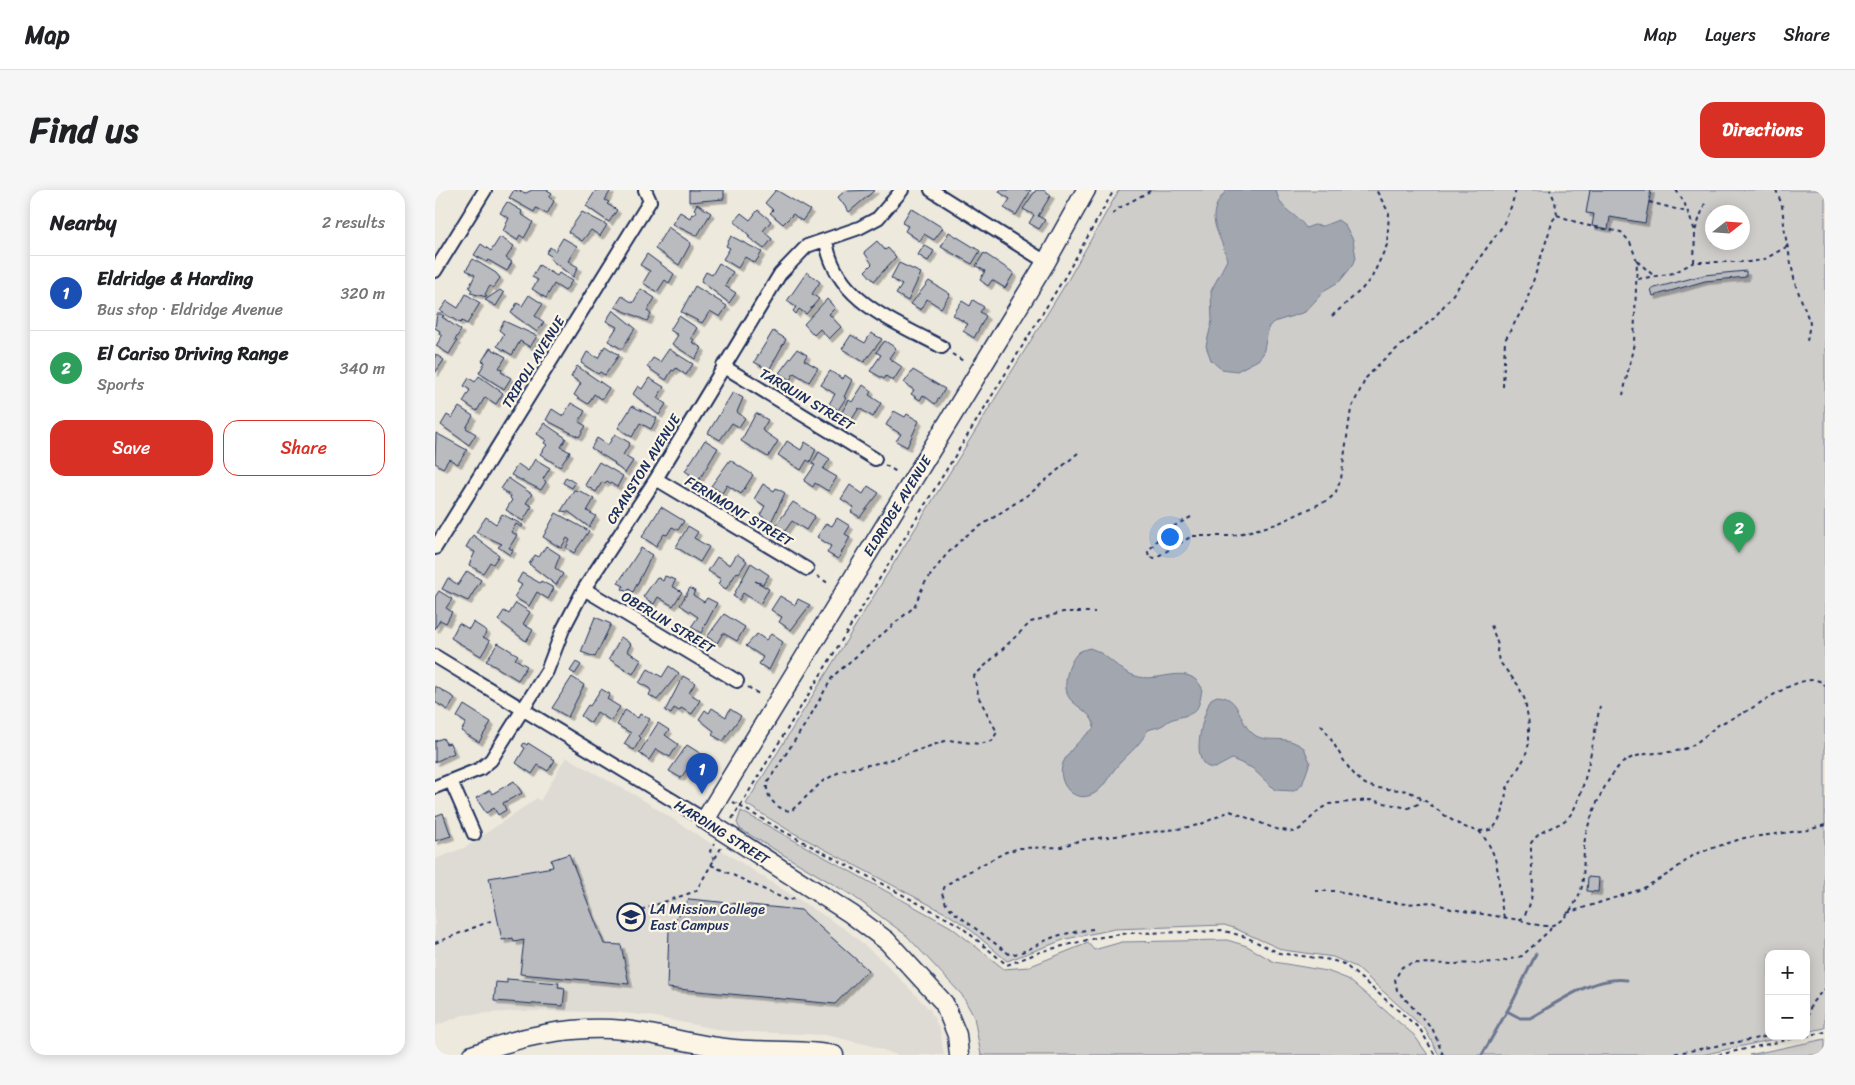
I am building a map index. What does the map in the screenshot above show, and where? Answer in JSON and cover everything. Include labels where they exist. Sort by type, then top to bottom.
[{"type":"street","points":[[435,271],[485,190]]},
{"type":"street","name":"TRIPOLI AVENUE","points":[[435,548],[650,200],[645,190]]},
{"type":"street","name":"CRANSTON AVENUE","points":[[435,787],[480,769],[491,760],[547,671],[563,629],[584,590],[656,479],[780,274],[807,246],[826,241],[878,218],[902,190]]},
{"type":"street","points":[[931,190],[1046,262]]},
{"type":"street","name":"ELDRIDGE AVENUE","points":[[705,820],[1046,262],[1086,190]]},
{"type":"street","points":[[826,241],[829,258],[839,280],[850,291],[867,306],[942,347]]},
{"type":"street","name":"TARQUIN STREET","points":[[723,366],[875,458]]},
{"type":"street","name":"FERNMONT STREET","points":[[656,479],[807,570]]},
{"type":"street","name":"OBERLIN STREET","points":[[584,590],[737,681]]},
{"type":"street","name":"HARDING STREET","points":[[435,656],[705,820],[851,914],[887,941],[944,1002],[957,1035],[959,1055]]},
{"type":"street","points":[[451,782],[474,834]]},
{"type":"street","points":[[472,1055],[502,1043],[562,1031],[623,1030],[726,1049],[816,1051],[834,1055]]},
{"type":"path","points":[[730,822],[1061,284],[1114,190]]},
{"type":"path","points":[[1113,214],[1119,208],[1152,190]]},
{"type":"path","points":[[1332,316],[1362,289],[1372,277],[1387,245],[1389,213],[1376,190]]},
{"type":"path","points":[[1191,518],[1163,532],[1148,552],[1149,557],[1155,558],[1192,536],[1231,536],[1277,524],[1328,500],[1335,494],[1341,479],[1351,409],[1359,391],[1373,370],[1416,335],[1434,318],[1451,297],[1502,227],[1516,190]]},
{"type":"path","points":[[1503,387],[1505,340],[1523,310],[1553,220],[1557,215],[1555,201],[1550,190]]},
{"type":"path","points":[[1676,190],[1695,231]]},
{"type":"path","points":[[1776,190],[1783,205],[1795,283],[1810,323],[1807,341]]},
{"type":"path","points":[[1649,202],[1687,212]]},
{"type":"path","points":[[1694,262],[1695,231],[1705,203]]},
{"type":"path","points":[[1557,215],[1584,225],[1621,232],[1630,242],[1637,261],[1638,279],[1634,343],[1623,395]]},
{"type":"path","points":[[1638,279],[1674,273],[1694,262],[1749,262],[1763,260],[1788,246]]},
{"type":"path","points":[[1637,261],[1654,277]]},
{"type":"path","points":[[942,347],[965,362]]},
{"type":"path","points":[[1078,453],[1032,492],[964,537],[933,570],[913,607],[833,676],[809,720],[767,783],[766,790],[770,798],[780,808],[791,811],[823,781],[843,770],[883,762],[948,740],[979,744],[992,742],[997,732],[979,698],[974,676],[1031,622],[1063,612],[1095,612]]},
{"type":"path","points":[[807,570],[828,583]]},
{"type":"path","points":[[1321,725],[1353,774],[1361,782],[1369,786],[1402,789],[1421,798],[1448,818],[1479,831],[1493,829],[1499,823],[1507,788],[1522,766],[1529,743],[1529,724],[1525,700],[1517,685],[1499,661],[1498,645],[1491,626]]},
{"type":"path","points":[[1315,891],[1337,891],[1370,900],[1406,904],[1433,902],[1451,909],[1546,926],[1551,925],[1561,920],[1567,913],[1582,887],[1586,834],[1600,795],[1613,772],[1636,754],[1687,748],[1719,724],[1755,708],[1799,682],[1811,679],[1822,681],[1825,685]]},
{"type":"path","points":[[737,681],[760,695]]},
{"type":"path","points":[[1520,920],[1529,910],[1532,890],[1531,842],[1542,830],[1565,821],[1572,813],[1585,779],[1600,706]]},
{"type":"path","points":[[720,794],[781,830],[959,926],[1007,965],[1068,944],[1129,932],[1221,930],[1232,932],[1279,953],[1331,960],[1344,964],[1420,1028],[1435,1055]]},
{"type":"path","points":[[1093,929],[1055,937],[1035,944],[1021,953],[1009,954],[955,913],[946,904],[942,893],[945,886],[957,878],[1006,852],[1019,848],[1061,847],[1081,840],[1177,829],[1199,825],[1230,810],[1276,829],[1294,832],[1301,829],[1320,809],[1329,804],[1370,800],[1408,808],[1418,804],[1421,798]]},
{"type":"path","points":[[1567,913],[1642,889],[1670,873],[1695,854],[1722,844],[1744,838],[1808,830],[1825,825]]},
{"type":"path","points":[[1479,831],[1495,854],[1498,866],[1499,899],[1504,918]]},
{"type":"path","points":[[714,860],[710,851],[716,841]]},
{"type":"path","points":[[626,915],[695,891],[723,846]]},
{"type":"path","points":[[711,865],[789,901],[798,895]]},
{"type":"path","points":[[435,942],[493,920]]},
{"type":"path","points":[[1443,1055],[1433,1030],[1397,990],[1395,979],[1401,967],[1413,962],[1453,964],[1500,962],[1522,956],[1550,930],[1551,925]]},
{"type":"path","points":[[1810,1008],[1811,1004],[1825,988]]},
{"type":"path","points":[[1810,1035],[1825,1032]]},
{"type":"path","points":[[1667,1055],[1765,1037]]},
{"type":"path","points":[[1719,1055],[1787,1040]]},
{"type":"shaded area","points":[[1119,190],[1825,190],[1825,1028],[1810,1031],[1810,950],[1765,950],[1765,1040],[1770,1040],[1702,1055],[1439,1055],[1425,1029],[1356,967],[1333,957],[1283,950],[1224,925],[1115,929],[1066,939],[1007,961],[966,926],[949,915],[790,831],[746,804],[1068,280]]},
{"type":"shaded area","points":[[1227,190],[1276,190],[1281,203],[1306,228],[1314,225],[1323,226],[1338,220],[1345,225],[1353,240],[1356,258],[1353,265],[1340,281],[1325,290],[1305,312],[1274,322],[1269,326],[1263,354],[1258,360],[1237,371],[1221,369],[1211,360],[1206,346],[1212,321],[1211,291],[1227,260],[1215,225],[1215,209]]},
{"type":"shaded area","points":[[1090,648],[1103,654],[1132,675],[1148,678],[1182,674],[1196,680],[1202,688],[1197,708],[1191,714],[1172,719],[1159,727],[1148,730],[1101,788],[1095,793],[1084,797],[1078,796],[1067,789],[1061,770],[1068,754],[1093,729],[1094,724],[1092,720],[1087,713],[1070,699],[1066,688],[1067,675],[1075,656],[1079,652]]},
{"type":"shaded area","points":[[1217,696],[1225,697],[1235,705],[1247,728],[1256,736],[1265,739],[1290,741],[1304,748],[1310,762],[1302,785],[1294,791],[1275,790],[1252,768],[1232,759],[1215,768],[1206,766],[1201,759],[1199,739],[1208,706],[1211,699]]},
{"type":"shaded area","name":"LA Mission College East Campus","points":[[566,757],[640,798],[848,931],[885,963],[930,1010],[940,1030],[944,1055],[897,1055],[872,1046],[826,1035],[726,1031],[650,1016],[614,1012],[520,1011],[463,1015],[435,1026],[435,859],[466,847],[537,798],[540,801]]},
{"type":"shaded area","points":[[741,811],[951,927],[1004,969],[1028,967],[1088,943],[1094,950],[1122,942],[1227,940],[1247,946],[1274,962],[1327,971],[1348,979],[1414,1035],[1428,1055],[981,1055],[974,1017],[962,995],[906,935],[853,896],[740,829],[737,823]]},
{"type":"shaded area","points":[[1825,1039],[1825,1055],[1749,1055]]},
{"type":"building","points":[[514,190],[526,193],[532,190],[547,190],[552,193],[549,197],[554,201],[547,214],[536,208],[534,212],[509,198]]},
{"type":"building","points":[[596,190],[611,190],[605,200],[609,202],[607,204],[617,210],[609,222],[586,206]]},
{"type":"building","points":[[689,190],[724,190],[724,199],[689,202]]},
{"type":"building","points":[[776,190],[810,210],[802,221],[793,214],[783,224],[770,213],[773,210],[765,203]]},
{"type":"building","points":[[846,190],[875,190],[849,212],[838,197]]},
{"type":"building","points":[[1000,190],[1031,190],[1016,215],[1004,208],[1010,199],[999,192]]},
{"type":"building","points":[[1036,190],[1044,190],[1051,195],[1038,216],[1045,220],[1039,229],[1029,223],[1034,215],[1023,209]]},
{"type":"building","points":[[1590,190],[1651,190],[1645,223],[1610,217],[1608,229],[1592,226],[1594,214],[1586,213]]},
{"type":"building","points":[[507,202],[522,211],[521,214],[533,222],[524,238],[520,235],[517,240],[503,231],[509,218],[500,213]]},
{"type":"building","points":[[697,204],[711,213],[697,236],[672,224],[680,212],[690,218],[692,214],[694,215],[697,211],[694,209]]},
{"type":"building","points":[[911,208],[943,228],[934,240],[924,234],[920,241],[905,231],[908,226],[902,223]]},
{"type":"building","points":[[758,210],[771,221],[763,231],[772,239],[764,249],[748,237],[750,236],[734,221],[741,213],[750,220]]},
{"type":"building","points":[[582,212],[607,225],[600,236],[591,230],[582,241],[568,232]]},
{"type":"building","points":[[668,227],[691,243],[679,265],[655,249]]},
{"type":"building","points":[[949,232],[980,251],[972,264],[941,247]]},
{"type":"building","points":[[731,236],[762,252],[755,263],[745,257],[738,268],[723,259],[730,248],[726,246]]},
{"type":"building","points":[[500,237],[514,246],[506,258],[512,262],[507,271],[488,260],[487,262],[474,255],[481,244],[491,251]]},
{"type":"building","points":[[563,238],[577,246],[568,261],[578,267],[573,277],[550,259],[551,256],[546,253],[550,247],[555,251]]},
{"type":"building","points":[[877,241],[885,250],[888,248],[896,257],[874,281],[865,271],[872,264],[864,252]]},
{"type":"building","points":[[924,245],[934,251],[928,261],[918,255]]},
{"type":"building","points":[[984,253],[1014,273],[1005,288],[992,280],[988,286],[980,280],[985,271],[976,266]]},
{"type":"building","points":[[647,254],[674,274],[669,283],[665,280],[657,292],[643,283],[650,271],[640,265]]},
{"type":"building","points":[[473,259],[496,273],[500,278],[493,288],[490,286],[485,294],[487,297],[470,293],[472,290],[469,288],[475,275],[466,270]]},
{"type":"building","points":[[719,263],[733,272],[725,286],[736,293],[729,303],[701,281],[706,272],[712,275]]},
{"type":"building","points":[[899,263],[921,273],[908,301],[896,294],[902,285],[891,278]]},
{"type":"building","points":[[539,265],[557,276],[559,273],[572,281],[565,291],[554,284],[546,298],[532,289],[538,280],[532,277]]},
{"type":"building","points":[[1746,271],[1746,277],[1705,281],[1653,296],[1651,289],[1704,275]]},
{"type":"building","points":[[807,272],[820,282],[812,294],[819,299],[806,314],[799,309],[796,314],[793,311],[796,307],[787,301]]},
{"type":"building","points":[[929,281],[950,294],[941,308],[927,299],[921,310],[911,304]]},
{"type":"building","points":[[695,286],[727,306],[720,317],[710,311],[702,323],[681,312]]},
{"type":"building","points":[[641,289],[655,298],[647,311],[651,314],[647,321],[615,307],[622,296],[633,303]]},
{"type":"building","points":[[500,290],[504,293],[496,306],[485,300]]},
{"type":"building","points":[[466,294],[480,303],[467,324],[462,321],[460,323],[440,311],[447,301],[458,308]]},
{"type":"building","points":[[529,295],[543,304],[535,316],[544,322],[537,332],[511,313],[517,303],[522,306]]},
{"type":"building","points":[[827,299],[835,308],[829,314],[841,327],[829,339],[820,329],[814,335],[804,324]]},
{"type":"building","points":[[973,300],[984,307],[980,312],[986,316],[974,338],[963,331],[968,324],[953,315],[962,301],[970,306]]},
{"type":"building","points":[[613,310],[635,328],[622,349],[608,341],[617,327],[606,321]]},
{"type":"building","points":[[437,314],[444,316],[442,317],[461,330],[449,354],[436,346],[442,336],[439,334],[440,331],[435,328]]},
{"type":"building","points":[[679,316],[697,328],[691,338],[694,340],[692,342],[702,348],[695,359],[672,344],[678,335],[670,330]]},
{"type":"building","points":[[504,321],[537,336],[530,347],[520,341],[512,355],[497,346],[504,334],[499,330]]},
{"type":"building","points":[[773,331],[786,339],[769,370],[754,362]]},
{"type":"building","points":[[871,333],[882,339],[864,362],[842,349],[851,335],[865,343]]},
{"type":"building","points":[[885,341],[896,348],[889,358],[902,367],[893,381],[886,376],[884,379],[870,371],[881,355],[876,352]]},
{"type":"building","points":[[605,346],[619,355],[605,375],[600,372],[598,374],[581,363],[587,352],[598,358]]},
{"type":"building","points":[[490,348],[506,357],[499,368],[502,369],[501,372],[511,378],[504,389],[479,373],[485,362],[482,361]]},
{"type":"building","points":[[669,349],[693,364],[686,375],[676,368],[674,371],[672,370],[666,380],[647,367],[653,358],[660,362]]},
{"type":"building","points":[[797,349],[807,355],[804,360],[818,368],[809,382],[794,373],[790,380],[779,373]]},
{"type":"building","points":[[435,354],[444,360],[435,373]]},
{"type":"building","points":[[577,366],[609,388],[602,399],[594,394],[588,404],[574,395],[581,383],[571,377]]},
{"type":"building","points":[[913,370],[945,389],[935,404],[923,395],[920,400],[911,394],[914,390],[904,383]]},
{"type":"building","points":[[830,371],[843,379],[845,375],[852,380],[844,397],[846,398],[838,410],[829,404],[835,394],[821,385]]},
{"type":"building","points":[[479,376],[503,393],[496,404],[485,397],[477,411],[463,402],[470,390],[464,386],[469,378],[475,382]]},
{"type":"building","points":[[649,378],[664,387],[657,398],[666,404],[659,415],[633,394],[638,386],[642,389]]},
{"type":"building","points":[[863,385],[871,391],[869,395],[881,403],[873,417],[859,408],[852,419],[842,412],[849,400],[852,402]]},
{"type":"building","points":[[733,392],[743,398],[737,412],[745,418],[739,427],[732,423],[720,440],[708,433]]},
{"type":"building","points":[[571,403],[585,411],[579,422],[586,426],[579,437],[546,420],[552,409],[563,416]]},
{"type":"building","points":[[632,406],[657,418],[651,429],[640,423],[632,437],[618,428]]},
{"type":"building","points":[[459,407],[473,416],[466,428],[476,434],[469,445],[441,425],[447,415],[452,418]]},
{"type":"building","points":[[894,411],[905,417],[907,414],[919,421],[907,447],[896,441],[901,434],[886,425]]},
{"type":"building","points":[[756,413],[768,420],[762,430],[778,441],[768,457],[741,441]]},
{"type":"building","points":[[544,423],[566,438],[561,447],[570,452],[560,467],[540,454],[547,445],[544,443],[546,440],[537,434]]},
{"type":"building","points":[[436,433],[467,450],[458,464],[449,459],[443,468],[435,463]]},
{"type":"building","points":[[615,434],[630,443],[623,455],[633,461],[625,473],[615,463],[591,448],[597,438],[608,445]]},
{"type":"building","points":[[705,440],[718,448],[699,480],[696,478],[694,482],[688,479],[691,475],[685,471]]},
{"type":"building","points":[[787,441],[801,450],[805,442],[816,449],[810,462],[807,460],[801,470],[778,455]]},
{"type":"building","points":[[819,452],[830,459],[823,469],[837,477],[828,491],[815,483],[813,487],[804,481],[815,465],[812,464]]},
{"type":"building","points":[[535,459],[550,468],[543,479],[546,482],[541,490],[511,475],[518,464],[528,471]]},
{"type":"building","points":[[730,460],[753,475],[741,494],[727,485],[722,493],[711,486]]},
{"type":"building","points":[[599,462],[623,476],[617,487],[607,481],[605,483],[602,482],[596,492],[585,485]]},
{"type":"building","points":[[566,477],[575,483],[572,488],[563,483]]},
{"type":"building","points":[[508,478],[532,494],[526,503],[532,506],[523,521],[506,510],[512,500],[511,496],[501,489]]},
{"type":"building","points":[[763,484],[774,491],[776,488],[785,493],[771,522],[760,515],[765,506],[754,499]]},
{"type":"building","points":[[850,485],[863,494],[868,486],[879,493],[860,517],[851,512],[854,507],[841,499]]},
{"type":"building","points":[[574,490],[580,491],[594,499],[587,511],[596,516],[589,527],[569,512],[561,511]]},
{"type":"building","points":[[793,502],[815,516],[806,530],[792,521],[785,531],[776,525]]},
{"type":"building","points":[[661,507],[684,521],[678,530],[672,527],[667,535],[664,534],[656,546],[642,537]]},
{"type":"building","points":[[556,513],[589,531],[574,553],[566,548],[570,540],[567,538],[561,548],[543,537]]},
{"type":"building","points":[[502,514],[523,525],[522,527],[516,524],[511,532],[517,535],[509,548],[513,550],[510,555],[498,547],[502,544],[476,532],[486,517],[496,524]]},
{"type":"building","points":[[837,518],[850,526],[845,534],[850,537],[838,559],[827,553],[831,546],[817,537],[826,523],[832,526]]},
{"type":"building","points":[[688,526],[698,532],[694,538],[709,547],[700,562],[676,547]]},
{"type":"building","points":[[473,535],[499,555],[493,564],[490,562],[483,573],[469,565],[475,552],[466,547]]},
{"type":"building","points":[[546,546],[560,555],[555,568],[563,574],[556,585],[529,564],[535,555],[539,557]]},
{"type":"building","points":[[641,548],[652,555],[633,592],[629,589],[627,592],[622,589],[624,586],[618,583]]},
{"type":"building","points":[[737,554],[747,561],[726,589],[718,584],[721,579],[708,571],[717,557],[730,565]]},
{"type":"building","points":[[751,563],[769,575],[763,584],[755,581],[769,589],[760,604],[743,593],[739,600],[733,596]]},
{"type":"building","points":[[467,571],[481,580],[468,601],[442,589],[448,578],[458,585]]},
{"type":"building","points":[[522,573],[554,588],[548,599],[537,592],[529,606],[514,597],[522,585],[517,582]]},
{"type":"building","points":[[665,576],[676,580],[672,586],[682,592],[673,606],[658,597],[654,604],[643,597],[657,577],[663,581]]},
{"type":"building","points":[[690,588],[695,591],[693,595],[704,602],[707,598],[717,603],[701,633],[691,627],[698,617],[680,605]]},
{"type":"building","points":[[439,591],[452,599],[446,608],[452,612],[446,623],[440,620],[435,629],[435,597]]},
{"type":"building","points":[[780,596],[795,605],[798,599],[810,605],[791,630],[779,622],[782,617],[771,610]]},
{"type":"building","points":[[516,603],[530,612],[523,624],[533,630],[526,641],[498,620],[504,611],[509,614]]},
{"type":"building","points":[[724,614],[745,627],[737,641],[723,633],[717,643],[707,637]]},
{"type":"building","points":[[595,617],[611,624],[595,657],[581,652]]},
{"type":"building","points":[[473,622],[487,631],[483,637],[490,641],[481,656],[451,638],[459,623],[469,629]]},
{"type":"building","points":[[757,634],[766,640],[771,634],[783,642],[769,670],[759,664],[763,657],[746,646]]},
{"type":"building","points":[[621,637],[631,644],[627,651],[641,660],[633,674],[609,659]]},
{"type":"building","points":[[498,643],[518,655],[515,659],[527,666],[518,680],[486,661]]},
{"type":"building","points":[[576,662],[581,665],[575,674],[570,671]]},
{"type":"building","points":[[669,666],[679,673],[657,700],[649,695],[651,691],[649,688],[639,683],[648,669],[662,677]]},
{"type":"building","points":[[683,676],[695,683],[689,693],[700,700],[692,714],[681,708],[679,711],[674,708],[671,714],[665,711]]},
{"type":"building","points":[[572,677],[584,685],[568,717],[552,708]]},
{"type":"building","points":[[435,686],[455,698],[448,710],[435,702]]},
{"type":"building","points":[[601,689],[610,694],[607,699],[620,707],[611,721],[597,712],[591,723],[581,716]]},
{"type":"building","points":[[464,705],[491,722],[479,742],[461,731],[466,723],[457,717]]},
{"type":"building","points":[[712,708],[726,717],[730,709],[741,716],[723,741],[712,735],[714,731],[699,719],[705,710],[709,713]]},
{"type":"building","points":[[625,710],[638,718],[640,714],[650,719],[639,736],[641,738],[634,750],[624,744],[631,733],[617,725]]},
{"type":"building","points":[[658,723],[669,730],[665,735],[678,744],[670,757],[656,749],[649,760],[639,753]]},
{"type":"building","points":[[443,738],[446,744],[450,743],[454,753],[435,762],[435,741]]},
{"type":"building","points":[[524,743],[527,745],[528,743],[555,760],[548,771],[538,765],[532,774],[516,763],[525,748],[522,746]]},
{"type":"building","points":[[687,745],[703,755],[701,757],[707,761],[697,776],[687,769],[681,778],[669,771]]},
{"type":"building","points":[[514,781],[522,793],[503,803],[506,810],[498,815],[494,808],[486,813],[476,798],[490,790],[492,794]]},
{"type":"building","points":[[443,813],[451,836],[435,841],[435,816]]},
{"type":"building","points":[[569,854],[604,944],[621,945],[629,984],[520,974],[524,940],[514,942],[513,938],[502,940],[489,878],[553,867],[551,860]]},
{"type":"building","points":[[1588,877],[1599,878],[1598,892],[1587,891]]},
{"type":"building","points":[[689,899],[801,910],[868,970],[835,1004],[667,988],[669,929]]},
{"type":"building","points":[[507,979],[559,983],[558,987],[565,988],[563,1006],[494,1001],[496,982],[507,983]]},
{"type":"waterway","points":[[1482,1055],[1514,999],[1536,954]]},
{"type":"waterway","points":[[1507,1011],[1520,1018],[1530,1018],[1589,986],[1614,980],[1627,980]]},
{"type":"place","name":"El Cariso Driving Range","points":[[1739,553]]},
{"type":"place","name":"Eldridge & Harding","points":[[702,794]]},
{"type":"place","name":"LA Mission College East Campus","points":[[631,917]]}]
